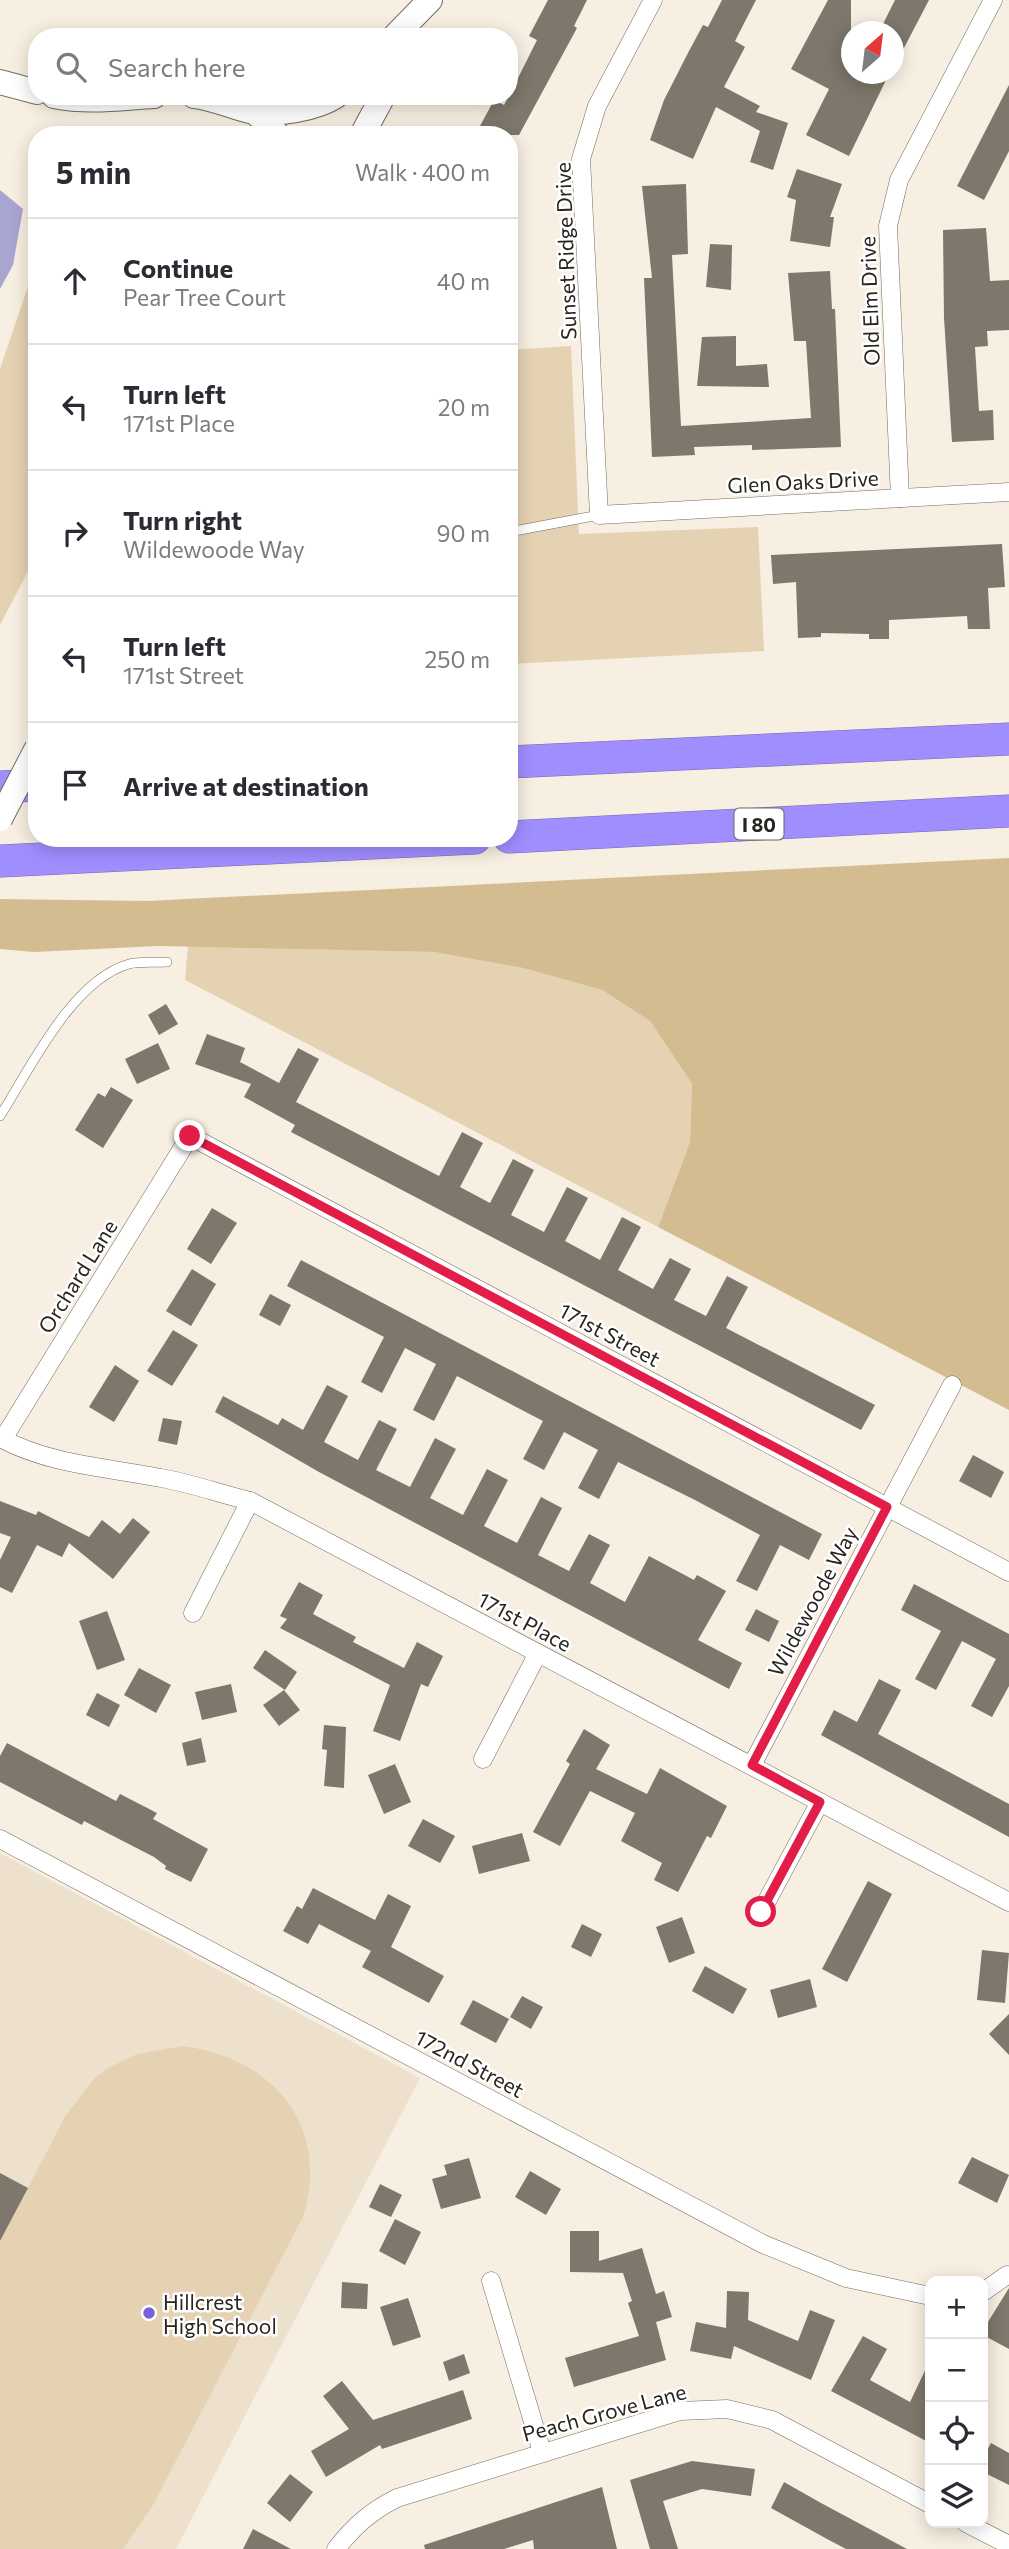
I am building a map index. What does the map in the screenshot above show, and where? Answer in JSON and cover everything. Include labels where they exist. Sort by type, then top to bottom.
[{"type":"highway","points":[[518,762],[1009,739]]},
{"type":"highway","points":[[0,787],[28,785]]},
{"type":"highway","name":"I 80","points":[[518,837],[1009,811]]},
{"type":"highway","points":[[0,861],[289,847]]},
{"type":"street","points":[[403,28],[433,0]]},
{"type":"street","points":[[419,28],[433,0]]},
{"type":"street","name":"Sunset Ridge Drive","points":[[599,515],[581,159],[597,106],[653,0]]},
{"type":"street","name":"Old Elm Drive","points":[[900,498],[888,226],[899,180],[993,0]]},
{"type":"street","points":[[0,82],[28,90]]},
{"type":"street","points":[[234,105],[255,112],[316,105]]},
{"type":"street","points":[[367,126],[378,105]]},
{"type":"street","points":[[255,112],[269,126]]},
{"type":"street","name":"Glen Oaks Drive","points":[[599,515],[1009,492]]},
{"type":"street","points":[[0,818],[28,765]]},
{"type":"street","name":"Orchard Lane","points":[[2,1438],[190,1136]]},
{"type":"street","name":"171st Street","points":[[190,1136],[1009,1572]]},
{"type":"street","name":"Wildewoode Way","points":[[752,1765],[952,1385]]},
{"type":"street","name":"171st Place","points":[[2,1438],[44,1457],[90,1469],[162,1478],[250,1502],[1009,1902]]},
{"type":"street","points":[[193,1613],[250,1502]]},
{"type":"street","points":[[483,1759],[538,1653]]},
{"type":"street","points":[[761,1912],[820,1802]]},
{"type":"street","name":"172nd Street","points":[[0,1839],[763,2244],[846,2278],[925,2295]]},
{"type":"street","points":[[988,2288],[1007,2275]]},
{"type":"street","points":[[491,2281],[542,2452]]},
{"type":"street","name":"Peach Grove Lane","points":[[336,2549],[352,2527],[373,2510],[397,2498],[680,2411],[727,2409],[772,2420],[925,2501]]},
{"type":"street","points":[[977,2528],[1009,2545]]},
{"type":"lane","points":[[518,530],[599,515]]},
{"type":"lane","points":[[0,1116],[70,1007],[106,974],[130,964],[167,962]]},
{"type":"shaded area","points":[[0,190],[23,209],[13,265],[0,289]]},
{"type":"shaded area","points":[[28,286],[28,571],[0,625],[0,369]]},
{"type":"shaded area","points":[[571,346],[579,534],[758,527],[764,651],[518,664],[518,349]]},
{"type":"shaded area","points":[[1009,858],[1009,1410],[658,1227],[690,1142],[692,1084],[650,1021],[602,990],[523,968],[434,952],[158,946],[34,952],[0,949],[0,899],[147,901]]},
{"type":"shaded area","points":[[188,946],[434,952],[523,968],[602,990],[650,1021],[692,1084],[690,1142],[658,1227],[185,980]]},
{"type":"shaded area","name":"Hillcrest High School","points":[[0,1853],[420,2078],[176,2549],[0,2549]]},
{"type":"shaded area","points":[[183,2046],[215,2053],[244,2065],[268,2081],[287,2102],[301,2126],[309,2153],[310,2184],[303,2217],[153,2505],[123,2549],[0,2549],[0,2241],[66,2115],[94,2079],[108,2068],[137,2054]]},
{"type":"building","points":[[548,0],[587,0],[574,26],[577,28],[519,135],[518,126],[480,126],[491,105],[518,105],[518,78],[537,40],[529,36]]},
{"type":"building","points":[[722,0],[756,0],[735,41],[745,47],[724,87],[760,106],[756,112],[788,123],[773,170],[750,162],[760,131],[716,107],[693,159],[650,140],[664,100],[689,51],[703,25],[708,27]]},
{"type":"building","points":[[828,0],[851,0],[851,21],[841,21],[841,84],[884,84],[849,156],[806,135],[829,89],[791,69]]},
{"type":"building","points":[[895,0],[929,0],[904,48],[904,21],[884,21]]},
{"type":"building","points":[[1009,85],[1009,151],[984,200],[957,186]]},
{"type":"building","points":[[797,169],[842,184],[830,217],[834,217],[830,247],[790,241],[796,200],[787,197]]},
{"type":"building","points":[[686,184],[688,254],[672,255],[681,426],[811,418],[806,341],[794,341],[788,273],[830,271],[832,309],[835,309],[841,447],[752,450],[752,445],[694,447],[695,455],[652,457],[644,278],[652,278],[642,186]]},
{"type":"building","points":[[986,228],[990,281],[1009,280],[1009,330],[987,331],[988,346],[975,347],[979,411],[993,410],[994,440],[952,442],[944,318],[943,230]]},
{"type":"building","points":[[710,244],[732,245],[731,290],[706,287]]},
{"type":"building","points":[[736,336],[736,366],[767,364],[769,387],[697,386],[702,337]]},
{"type":"building","points":[[1002,544],[1005,587],[988,588],[990,629],[968,629],[967,616],[889,620],[889,639],[869,639],[869,634],[821,633],[821,637],[798,638],[796,582],[773,584],[771,555]]},
{"type":"building","points":[[166,1004],[178,1024],[159,1035],[148,1015]]},
{"type":"building","points":[[207,1034],[245,1048],[240,1062],[279,1083],[298,1048],[319,1059],[296,1102],[439,1176],[462,1132],[483,1143],[460,1187],[490,1203],[513,1159],[534,1170],[511,1215],[544,1232],[567,1187],[588,1198],[565,1241],[600,1260],[622,1217],[641,1227],[618,1270],[653,1289],[670,1258],[691,1269],[674,1300],[706,1316],[727,1276],[748,1287],[726,1328],[875,1405],[861,1430],[291,1132],[295,1125],[244,1097],[251,1084],[195,1064]]},
{"type":"building","points":[[158,1043],[170,1069],[137,1084],[125,1059]]},
{"type":"building","points":[[111,1087],[133,1100],[103,1148],[75,1130],[98,1093],[105,1097]]},
{"type":"building","points":[[212,1208],[237,1223],[211,1264],[187,1249]]},
{"type":"building","points":[[301,1260],[822,1534],[809,1560],[780,1545],[757,1591],[736,1581],[760,1535],[695,1500],[618,1462],[599,1499],[578,1488],[598,1450],[564,1432],[544,1470],[523,1459],[543,1421],[457,1376],[434,1421],[413,1410],[436,1364],[405,1348],[382,1393],[361,1382],[384,1337],[287,1286]]},
{"type":"building","points":[[192,1269],[216,1284],[191,1326],[166,1311]]},
{"type":"building","points":[[270,1294],[291,1305],[280,1326],[259,1315]]},
{"type":"building","points":[[173,1330],[198,1345],[172,1386],[147,1371]]},
{"type":"building","points":[[115,1365],[139,1381],[114,1422],[89,1407]]},
{"type":"building","points":[[327,1385],[348,1396],[324,1442],[358,1460],[379,1420],[397,1429],[376,1470],[410,1487],[435,1438],[456,1449],[430,1498],[463,1515],[487,1469],[508,1480],[484,1526],[517,1543],[541,1497],[562,1508],[538,1555],[569,1571],[589,1534],[610,1545],[590,1583],[625,1602],[649,1556],[694,1580],[697,1575],[726,1591],[698,1640],[742,1663],[729,1689],[319,1472],[215,1412],[223,1396],[278,1425],[282,1418],[303,1430]]},
{"type":"building","points":[[163,1418],[182,1421],[177,1445],[158,1441]]},
{"type":"building","points":[[973,1455],[1004,1472],[991,1498],[959,1481]]},
{"type":"building","points":[[0,1501],[36,1515],[38,1511],[89,1537],[102,1520],[120,1534],[133,1518],[150,1532],[113,1579],[69,1543],[62,1557],[37,1545],[12,1593],[0,1587],[0,1560],[11,1537],[0,1533]]},
{"type":"building","points":[[299,1582],[323,1595],[313,1614],[356,1637],[353,1642],[404,1668],[417,1642],[443,1656],[428,1687],[421,1684],[400,1741],[373,1731],[390,1685],[280,1628],[287,1619],[280,1616]]},
{"type":"building","points":[[914,1584],[1009,1634],[1009,1686],[992,1717],[971,1706],[996,1659],[962,1641],[936,1690],[915,1679],[941,1631],[901,1610]]},
{"type":"building","points":[[756,1609],[779,1621],[769,1642],[745,1630]]},
{"type":"building","points":[[107,1611],[125,1660],[97,1670],[79,1621]]},
{"type":"building","points":[[265,1650],[297,1672],[285,1690],[253,1668]]},
{"type":"building","points":[[139,1668],[171,1685],[156,1713],[124,1695]]},
{"type":"building","points":[[879,1679],[901,1690],[878,1734],[1009,1804],[1009,1837],[821,1735],[834,1710],[857,1722]]},
{"type":"building","points":[[231,1684],[237,1712],[202,1720],[195,1692]]},
{"type":"building","points":[[284,1690],[300,1710],[279,1726],[263,1705]]},
{"type":"building","points":[[97,1693],[120,1705],[109,1727],[86,1715]]},
{"type":"building","points":[[324,1725],[346,1727],[344,1788],[324,1786],[327,1750],[322,1749]]},
{"type":"building","points":[[584,1729],[610,1745],[596,1769],[647,1794],[660,1768],[727,1806],[711,1838],[707,1836],[678,1892],[654,1880],[662,1863],[621,1841],[635,1813],[590,1791],[560,1846],[533,1832],[570,1764],[566,1761]]},
{"type":"building","points":[[201,1738],[206,1762],[187,1766],[182,1743]]},
{"type":"building","points":[[7,1743],[116,1801],[120,1794],[157,1813],[153,1819],[208,1849],[191,1882],[165,1869],[166,1866],[154,1857],[84,1821],[82,1825],[0,1782],[0,1756]]},
{"type":"building","points":[[395,1764],[411,1802],[384,1814],[368,1775]]},
{"type":"building","points":[[423,1819],[455,1836],[440,1863],[408,1846]]},
{"type":"building","points":[[522,1833],[530,1861],[479,1874],[472,1846]]},
{"type":"building","points":[[868,1881],[892,1894],[847,1982],[822,1969]]},
{"type":"building","points":[[313,1888],[375,1920],[388,1894],[411,1906],[391,1947],[444,1976],[429,2003],[362,1967],[371,1951],[319,1924],[308,1944],[283,1931],[297,1906],[302,1909]]},
{"type":"building","points":[[682,1917],[695,1953],[669,1963],[656,1927]]},
{"type":"building","points":[[582,1924],[602,1934],[591,1957],[571,1947]]},
{"type":"building","points":[[982,1950],[1009,1953],[1005,2003],[977,2000]]},
{"type":"building","points":[[705,1966],[747,1989],[733,2014],[692,1991]]},
{"type":"building","points":[[810,1979],[817,2007],[778,2018],[770,1990]]},
{"type":"building","points":[[522,1996],[543,2007],[531,2029],[510,2017]]},
{"type":"building","points":[[473,2000],[509,2019],[496,2043],[460,2024]]},
{"type":"building","points":[[1009,2014],[1009,2055],[989,2034]]},
{"type":"building","points":[[972,2157],[1009,2175],[997,2203],[958,2183]]},
{"type":"building","points":[[469,2158],[481,2198],[441,2209],[432,2179],[447,2175],[444,2165]]},
{"type":"building","points":[[530,2171],[561,2189],[546,2215],[515,2197]]},
{"type":"building","points":[[0,2173],[28,2188],[0,2241]]},
{"type":"building","points":[[380,2184],[402,2195],[391,2217],[369,2207]]},
{"type":"building","points":[[395,2219],[421,2232],[405,2265],[379,2251]]},
{"type":"building","points":[[570,2231],[599,2231],[599,2261],[642,2248],[656,2294],[664,2291],[672,2317],[656,2322],[666,2360],[574,2387],[565,2358],[639,2336],[628,2303],[632,2301],[623,2273],[570,2272]]},
{"type":"building","points":[[342,2282],[368,2284],[367,2309],[341,2308]]},
{"type":"building","points":[[1009,2288],[1009,2349],[988,2338],[988,2322]]},
{"type":"building","points":[[727,2291],[749,2292],[748,2320],[798,2341],[810,2310],[835,2320],[811,2380],[734,2346],[731,2359],[690,2351],[696,2322],[726,2328]]},
{"type":"building","points":[[408,2298],[421,2337],[393,2346],[380,2307]]},
{"type":"building","points":[[863,2336],[887,2349],[870,2380],[910,2402],[925,2370],[925,2440],[831,2391]]},
{"type":"building","points":[[464,2354],[470,2373],[449,2381],[443,2362]]},
{"type":"building","points":[[342,2381],[373,2420],[463,2390],[472,2419],[382,2449],[380,2445],[326,2477],[311,2451],[349,2429],[323,2396]]},
{"type":"building","points":[[991,2443],[1009,2453],[1009,2485],[988,2474],[988,2449]]},
{"type":"building","points":[[692,2461],[755,2469],[751,2496],[702,2489],[663,2501],[678,2549],[650,2549],[630,2480]]},
{"type":"building","points":[[290,2474],[313,2492],[290,2522],[267,2503]]},
{"type":"building","points":[[784,2482],[907,2549],[846,2549],[827,2539],[771,2508]]},
{"type":"building","points":[[602,2487],[617,2549],[534,2549],[533,2540],[504,2549],[425,2549],[424,2545]]},
{"type":"building","points":[[253,2529],[291,2549],[243,2549]]},
{"type":"place","name":"Hillcrest High School","points":[[149,2313]]},
{"type":"route","points":[[190,1136],[887,1507],[752,1765],[820,1802],[761,1912]]}]
